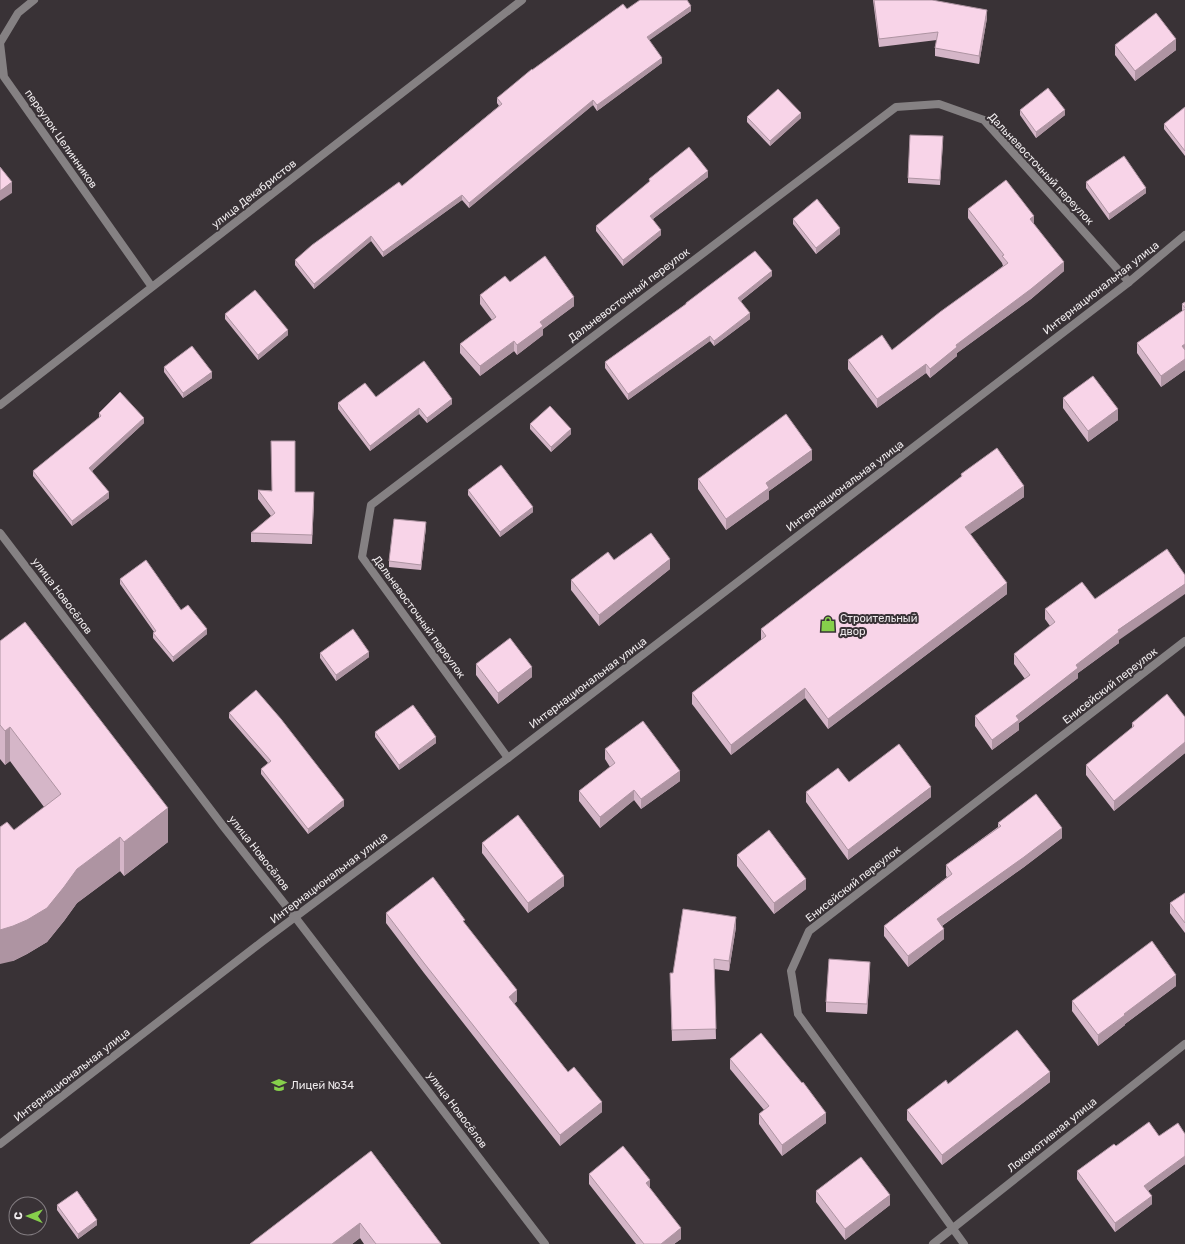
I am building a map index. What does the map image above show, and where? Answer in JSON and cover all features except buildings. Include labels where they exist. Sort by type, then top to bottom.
[{"type":"street","name":"переулок Целинников","points":[[34,0],[18,13],[0,42],[4,77],[152,287]]},
{"type":"street","name":"улица Декабристов","points":[[0,405],[522,0]]},
{"type":"street","name":"Дальневосточный переулок","points":[[508,758],[362,557],[371,505],[896,107],[939,104],[984,120],[1129,282]]},
{"type":"street","name":"Интернациональная улица","points":[[0,1144],[295,917],[508,758],[1129,282],[1185,235]]},
{"type":"street","name":"улица Новосёлов","points":[[0,533],[223,826],[295,917],[545,1244]]},
{"type":"street","name":"Енисейский переулок","points":[[964,1244],[798,1014],[791,970],[809,932],[1185,641]]},
{"type":"street","name":"Локомотивная улица","points":[[934,1244],[1185,1044]]},
{"type":"place","name":"Строительный двор","points":[[828,624]]},
{"type":"place","name":"Лицей №34","points":[[279,1085]]}]
